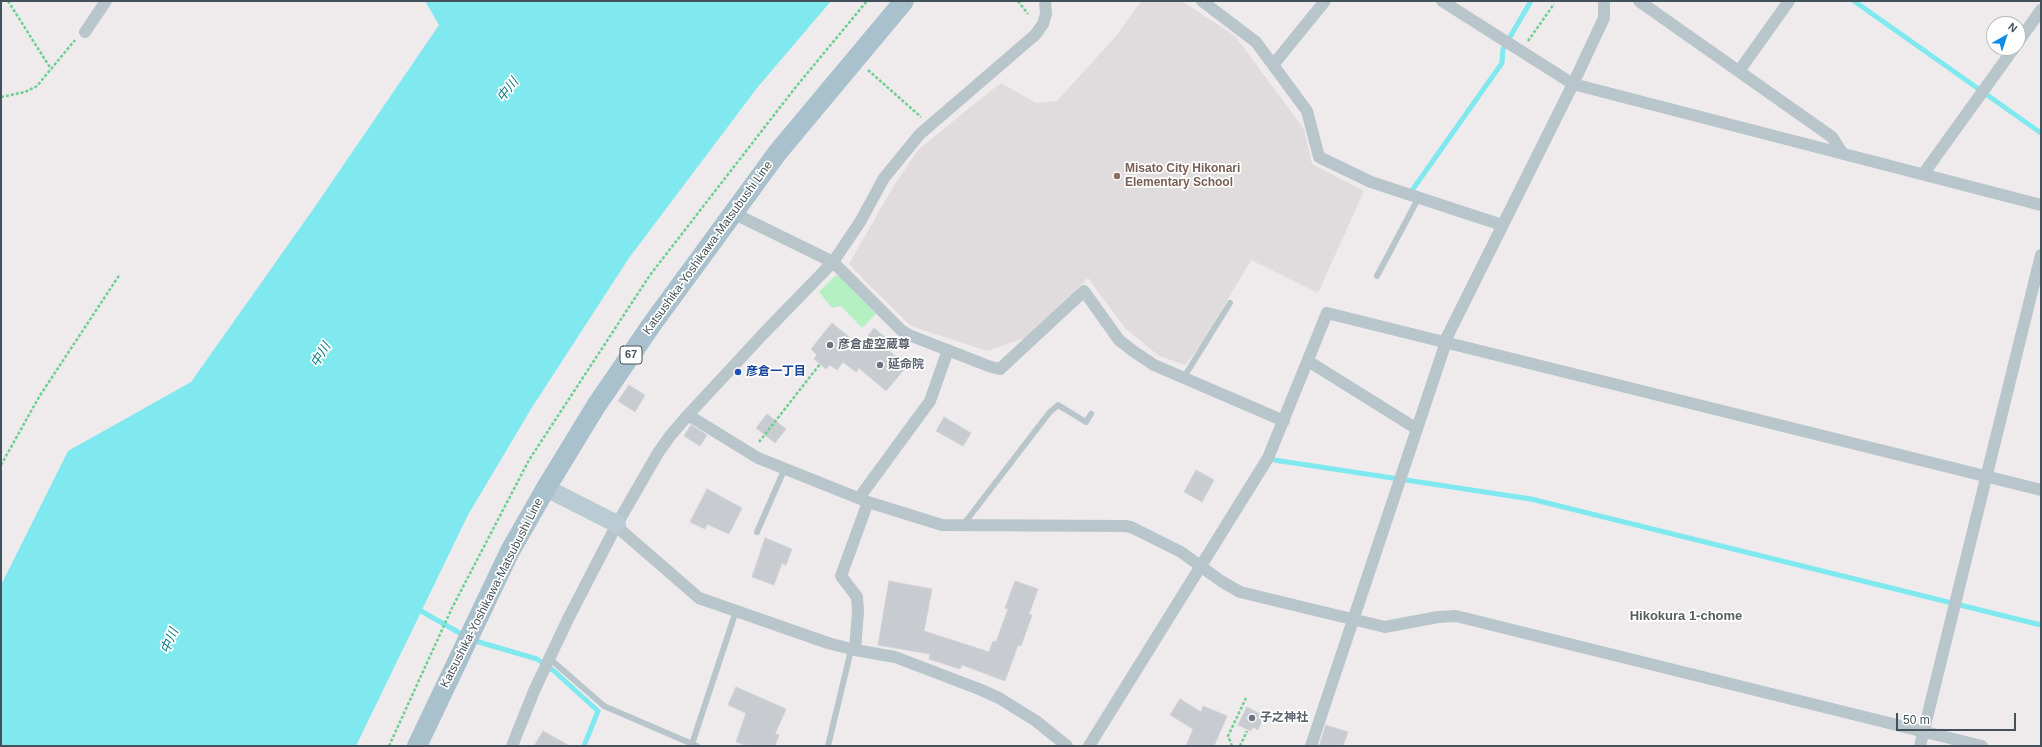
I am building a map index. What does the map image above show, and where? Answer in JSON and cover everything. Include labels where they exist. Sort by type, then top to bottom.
[{"type":"main road","name":"Katsushika-Yoshikawa-Matsubushi Line","points":[[417,746],[510,551],[596,406],[643,337],[778,152],[904,1]]},
{"type":"street","points":[[85,32],[106,1]]},
{"type":"street","points":[[512,746],[550,658],[616,525],[658,453],[688,415],[833,262],[860,222],[884,178],[920,134],[1035,35],[1043,24],[1046,14],[1045,1]]},
{"type":"street","points":[[1202,1],[1256,42],[1307,112],[1319,157],[1371,182],[1502,225]]},
{"type":"street","points":[[1273,65],[1325,1]]},
{"type":"street","points":[[1442,1],[1573,84],[1843,154],[1924,173],[2041,205]]},
{"type":"street","points":[[1311,746],[1446,342],[1604,18],[1604,1]]},
{"type":"street","points":[[1639,1],[1832,137],[1843,154]]},
{"type":"street","points":[[1739,71],[1789,1]]},
{"type":"street","points":[[2026,31],[2041,10]]},
{"type":"street","points":[[1924,173],[2008,56]]},
{"type":"street","points":[[733,213],[833,262],[901,330],[909,335],[948,350],[1000,369],[1084,290],[1119,340],[1154,365],[1284,421]]},
{"type":"street","points":[[1920,746],[2041,255]]},
{"type":"street","points":[[1089,746],[1268,458],[1327,313],[2041,490]]},
{"type":"street","points":[[853,650],[858,611],[857,597],[841,576],[863,500],[930,401],[948,350]]},
{"type":"street","points":[[1308,361],[1417,429]]},
{"type":"street","points":[[688,415],[750,454],[863,500],[942,525],[1125,526],[1180,552],[1221,582],[1240,592],[1385,627],[1438,616],[1456,616],[1982,746]]},
{"type":"street","points":[[546,488],[616,525],[699,598],[853,650],[895,657],[979,688],[999,698],[1036,721],[1067,746]]},
{"type":"lane","points":[[1377,276],[1419,197]]},
{"type":"lane","points":[[1184,377],[1230,303]]},
{"type":"lane","points":[[963,525],[1049,413],[1058,405],[1086,422],[1092,414]]},
{"type":"lane","points":[[757,532],[785,468]]},
{"type":"lane","points":[[550,658],[604,706],[694,745],[736,611]]},
{"type":"lane","points":[[828,746],[853,650]]},
{"type":"path","points":[[8,1],[51,69]]},
{"type":"path","points":[[1018,1],[1028,14]]},
{"type":"path","points":[[1521,51],[1554,4]]},
{"type":"path","points":[[1,97],[25,92],[37,86],[66,48],[85,32]]},
{"type":"path","points":[[855,58],[930,125]]},
{"type":"path","points":[[1,465],[39,397],[120,274]]},
{"type":"path","points":[[750,454],[820,364]]},
{"type":"path","points":[[1232,746],[1228,736],[1246,698]]},
{"type":"path","points":[[1240,746],[1247,731]]},
{"type":"shaded area","name":"Misato City Hikonari Elementary School","points":[[1141,1],[1182,1],[1235,36],[1304,129],[1312,164],[1364,191],[1318,293],[1251,260],[1202,343],[1185,365],[1159,356],[1125,328],[1088,278],[1025,338],[987,351],[911,326],[849,264],[893,187],[918,150],[1001,83],[1036,103],[1057,101],[1117,35]]},
{"type":"green space","points":[[835,276],[839,276],[876,314],[862,328],[841,306],[832,308],[819,292]]},
{"type":"water","name":"中川","points":[[425,1],[831,1],[757,88],[629,258],[531,409],[468,515],[356,746],[1,746],[1,585],[68,451],[191,382],[314,208],[439,25]]},
{"type":"building","points":[[832,323],[860,346],[874,328],[892,343],[887,349],[907,366],[886,391],[859,368],[856,372],[843,362],[837,370],[830,365],[826,369],[814,359],[817,355],[811,349]]},
{"type":"building","points":[[629,385],[645,395],[635,412],[618,401]]},
{"type":"building","points":[[767,414],[786,429],[775,443],[756,428]]},
{"type":"building","points":[[944,417],[971,433],[963,446],[936,431]]},
{"type":"building","points":[[691,425],[707,435],[700,446],[684,436]]},
{"type":"building","points":[[1196,470],[1214,480],[1202,502],[1184,492]]},
{"type":"building","points":[[707,489],[742,508],[729,534],[707,524],[705,529],[690,522]]},
{"type":"building","points":[[765,538],[792,549],[786,565],[782,563],[774,585],[752,577]]},
{"type":"building","points":[[889,581],[932,589],[924,631],[989,652],[993,641],[996,642],[1008,609],[1005,608],[1015,581],[1038,589],[1029,614],[1032,615],[1021,646],[1018,645],[1005,681],[962,665],[960,669],[929,659],[930,654],[878,645]]},
{"type":"building","points":[[736,687],[786,709],[775,734],[779,735],[775,746],[748,746],[736,742],[746,713],[728,705]]},
{"type":"building","points":[[1180,699],[1201,712],[1203,706],[1227,716],[1214,746],[1186,746],[1193,729],[1170,715]]},
{"type":"building","points":[[1247,707],[1264,716],[1258,730],[1253,727],[1251,731],[1238,725]]},
{"type":"building","points":[[1326,725],[1348,732],[1343,746],[1319,746]]},
{"type":"building","points":[[543,731],[570,746],[534,746]]},
{"type":"waterway","points":[[1413,189],[1502,63],[1503,49],[1531,1]]},
{"type":"waterway","points":[[1854,1],[2041,133]]},
{"type":"waterway","points":[[1274,460],[1531,499],[2041,625]]},
{"type":"waterway","points":[[421,611],[465,636]]},
{"type":"waterway","points":[[472,640],[537,659],[554,671],[598,711],[584,746]]},
{"type":"place","name":"Misato City Hikonari Elementary School","points":[[1117,176]]},
{"type":"place","name":"彦倉虚空蔵尊","points":[[830,345]]},
{"type":"place","name":"延命院","points":[[880,365]]},
{"type":"place","name":"彦倉一丁目","points":[[738,372]]},
{"type":"place","name":"子之神社","points":[[1252,718]]},
{"type":"district","name":"Hikokura 1-chome","points":[[1686,616]]}]
